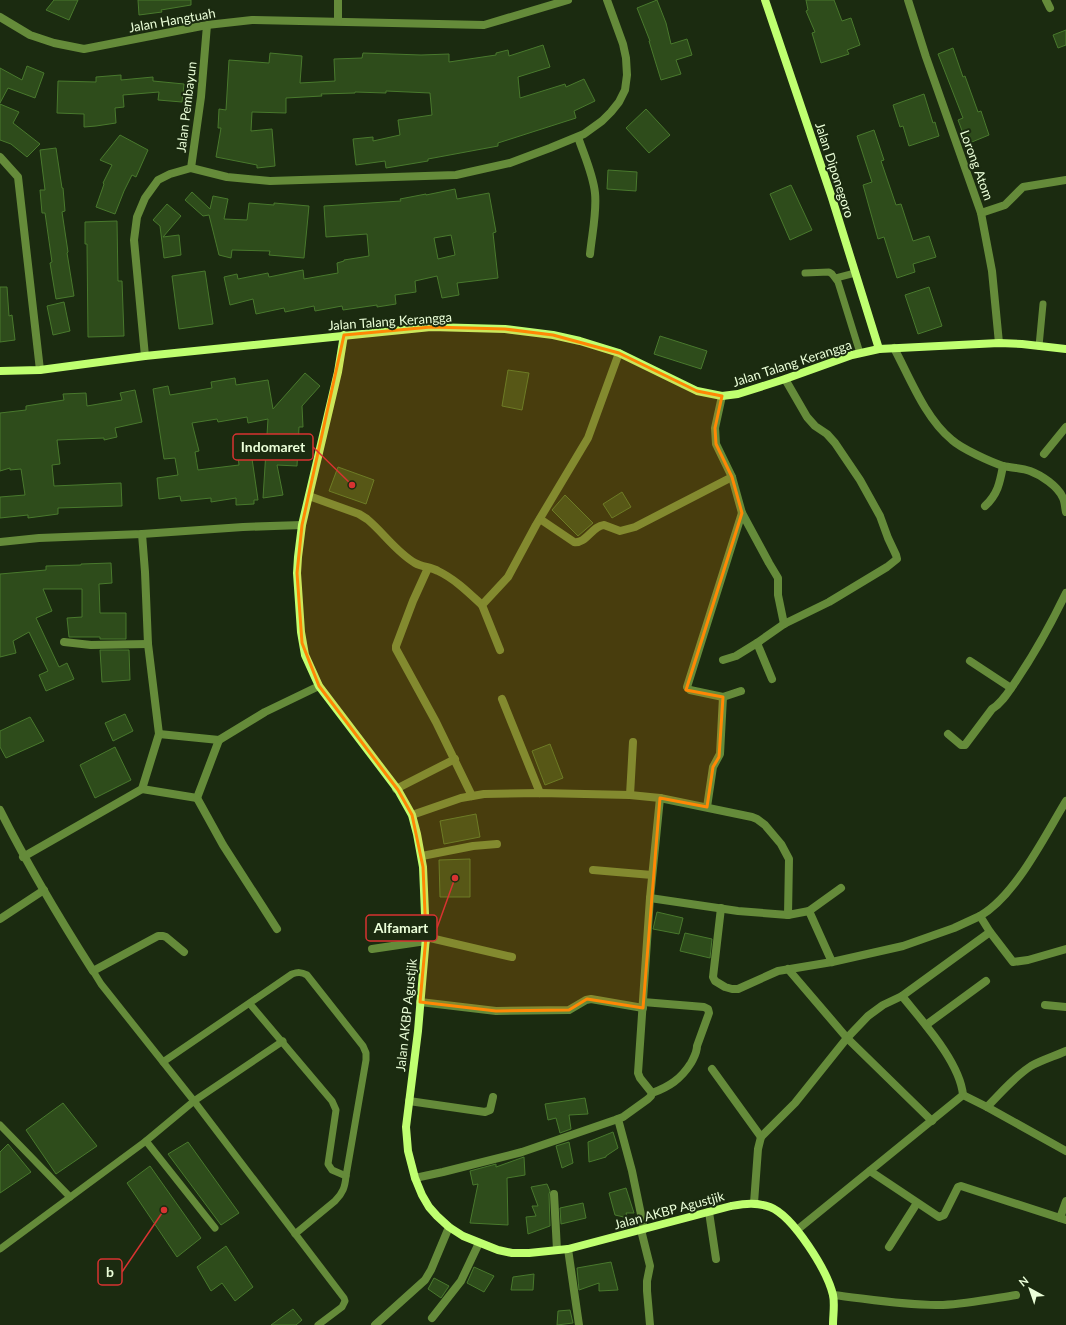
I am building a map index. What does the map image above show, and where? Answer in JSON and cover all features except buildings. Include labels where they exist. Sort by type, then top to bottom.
[{"type":"street","points":[[338,0],[338,22]]},
{"type":"street","name":"Jalan Hangtuah","points":[[0,17],[30,35],[54,43],[84,49],[207,25],[252,20],[484,25],[568,0]]},
{"type":"street","points":[[191,168],[227,177],[270,181],[456,175],[510,163],[578,137],[584,134],[611,112],[620,102],[625,90],[627,74],[626,58],[623,44],[607,0]]},
{"type":"street","name":"Jalan Diponegoro","points":[[765,0],[832,198],[855,273],[882,348]]},
{"type":"street","name":"Lorong Atom","points":[[908,0],[926,57],[981,213],[992,271],[999,343]]},
{"type":"street","points":[[1046,0],[1050,8]]},
{"type":"street","name":"Jalan Pembayun","points":[[144,356],[134,240],[137,217],[145,198],[158,180],[170,174],[191,168],[201,97],[207,25]]},
{"type":"street","points":[[578,137],[595,192],[596,202],[590,254]]},
{"type":"street","points":[[0,157],[18,177],[40,370]]},
{"type":"street","points":[[981,213],[1005,205],[1023,187],[1066,180]]},
{"type":"street","name":"Jalan Talang Kerangga","points":[[0,371],[40,370],[144,356],[431,327],[505,329],[553,335],[580,341],[619,353],[697,391],[722,396],[738,394],[860,353],[882,348],[999,343],[1066,349]]},
{"type":"street","name":"Jalan AKBP Agustjik","points":[[344,335],[338,372],[302,525],[297,573],[301,632],[305,655],[319,686],[396,788],[412,815],[422,856],[426,939],[418,1031],[406,1127],[407,1140],[415,1178],[429,1207],[449,1227],[463,1236],[498,1250],[529,1253],[568,1249],[731,1206],[754,1203],[779,1212],[797,1230],[821,1264],[833,1295],[833,1325]]},
{"type":"street","points":[[894,348],[919,397],[940,429],[953,442],[1003,466],[1030,471],[1043,478],[1061,493],[1066,512]]},
{"type":"street","points":[[482,605],[508,577],[588,438],[619,353]]},
{"type":"street","points":[[723,660],[736,656],[784,624],[829,602],[887,567],[897,559],[880,516],[860,480],[835,443],[807,417],[785,379]]},
{"type":"street","points":[[722,396],[715,428],[716,444],[732,476],[742,513],[768,563],[778,578],[778,595],[784,624]]},
{"type":"street","points":[[1044,454],[1066,427]]},
{"type":"street","points":[[985,506],[995,495],[1003,466]]},
{"type":"street","points":[[540,519],[577,543],[594,528],[604,524],[620,531],[636,527],[732,476]]},
{"type":"street","points":[[309,496],[359,514],[367,519],[410,560],[420,566],[437,570],[456,582],[482,605],[500,650]]},
{"type":"street","points":[[741,691],[724,697],[690,690],[687,687],[742,513]]},
{"type":"street","points":[[0,542],[39,538],[302,525]]},
{"type":"street","points":[[142,534],[148,644],[159,734],[142,789]]},
{"type":"street","points":[[428,568],[404,623],[396,649],[436,722],[472,796]]},
{"type":"street","points":[[948,734],[960,745],[965,745],[992,709],[1011,688],[1031,658],[1066,593]]},
{"type":"street","points":[[64,642],[91,645],[148,644]]},
{"type":"street","points":[[757,643],[772,679]]},
{"type":"street","points":[[970,661],[1011,688]]},
{"type":"street","points":[[159,734],[219,740],[265,712],[319,686]]},
{"type":"street","points":[[707,807],[713,767],[720,754],[724,697]]},
{"type":"street","points":[[502,699],[540,793]]},
{"type":"street","points":[[219,740],[197,798],[223,845],[277,929]]},
{"type":"street","points":[[630,795],[633,742]]},
{"type":"street","points":[[396,788],[455,759]]},
{"type":"street","points":[[23,857],[142,789],[197,798]]},
{"type":"street","points":[[412,815],[461,798],[472,796],[484,794],[540,793],[630,795],[660,798],[757,819],[765,825],[781,844],[790,862],[788,915]]},
{"type":"street","points":[[652,1093],[640,1078],[638,1072],[650,898],[660,798]]},
{"type":"street","points":[[721,908],[713,974],[715,981],[732,989],[738,989],[768,975],[788,969],[832,962],[903,946],[954,928],[980,916],[995,906],[1011,889],[1066,801]]},
{"type":"street","points":[[0,810],[23,857],[93,972],[158,936],[166,937],[184,952]]},
{"type":"street","points":[[422,856],[473,846],[497,844]]},
{"type":"street","points":[[593,870],[652,875]]},
{"type":"street","points":[[650,898],[775,915],[788,915],[809,912],[841,888]]},
{"type":"street","points":[[0,919],[44,890]]},
{"type":"street","points":[[809,912],[832,962]]},
{"type":"street","points":[[980,916],[990,932],[1013,962],[1028,960],[1066,949]]},
{"type":"street","points":[[754,1203],[758,1149],[761,1137],[795,1103],[847,1038],[876,1010],[902,996],[990,932]]},
{"type":"street","points":[[372,949],[426,939],[512,957]]},
{"type":"street","points":[[788,969],[847,1038],[932,1121]]},
{"type":"street","points":[[926,1025],[986,981]]},
{"type":"street","points":[[902,996],[926,1025],[954,1066],[959,1078],[963,1095],[1066,1151]]},
{"type":"street","points":[[415,1178],[522,1152],[618,1119],[648,1099],[652,1093],[683,1075],[698,1052],[697,1046],[709,1013],[708,1009],[704,1007],[643,1005],[588,999],[569,1010],[496,1010],[420,1002]]},
{"type":"street","points":[[1045,1005],[1066,1007]]},
{"type":"street","points":[[987,1108],[1017,1076],[1032,1066],[1066,1051]]},
{"type":"street","points":[[712,1069],[761,1137]]},
{"type":"street","points":[[797,1230],[963,1095]]},
{"type":"street","points":[[409,1101],[485,1112],[492,1107],[493,1096]]},
{"type":"street","points":[[618,1119],[632,1171],[650,1266],[647,1281],[650,1325]]},
{"type":"street","points":[[870,1171],[937,1216],[941,1217],[944,1215],[958,1187],[961,1186],[1063,1219],[1066,1201]]},
{"type":"street","points":[[554,1194],[557,1250]]},
{"type":"street","points":[[889,1247],[917,1203]]},
{"type":"street","points":[[709,1212],[716,1259]]},
{"type":"street","points":[[376,1325],[425,1280],[431,1270],[449,1227]]},
{"type":"street","points":[[432,1318],[461,1280],[479,1243]]},
{"type":"street","points":[[568,1249],[579,1325]]},
{"type":"street","points":[[833,1295],[941,1305],[964,1304],[1016,1295]]},
{"type":"lane","points":[[805,273],[829,272],[836,278],[860,353]]},
{"type":"lane","points":[[836,278],[855,273]]},
{"type":"lane","points":[[1039,346],[1043,304]]},
{"type":"lane","points":[[93,972],[341,1293],[345,1301],[342,1307],[318,1325]]},
{"type":"lane","points":[[163,1062],[292,974],[301,972],[307,975],[363,1046],[366,1053],[366,1060],[345,1186],[340,1196],[295,1234]]},
{"type":"lane","points":[[250,1004],[283,1041],[332,1101],[336,1110],[328,1164],[332,1170],[346,1176]]},
{"type":"lane","points":[[0,1237],[3,1247],[146,1141],[194,1101],[283,1041]]},
{"type":"lane","points":[[1,1129],[70,1196]]},
{"type":"lane","points":[[146,1141],[215,1228]]},
{"type":"highlighted area","points":[[431,327],[505,329],[553,335],[619,353],[697,391],[722,396],[715,428],[716,444],[732,477],[742,513],[686,690],[723,697],[719,757],[713,767],[707,807],[660,798],[643,1008],[587,999],[569,1010],[496,1011],[420,1002],[426,937],[423,867],[412,815],[398,790],[319,686],[302,643],[297,573],[302,525],[344,335]]},
{"type":"place","name":"Indomaret","points":[[352,485]]},
{"type":"place","name":"Alfamart","points":[[455,878]]},
{"type":"place","name":"b","points":[[164,1210]]}]
